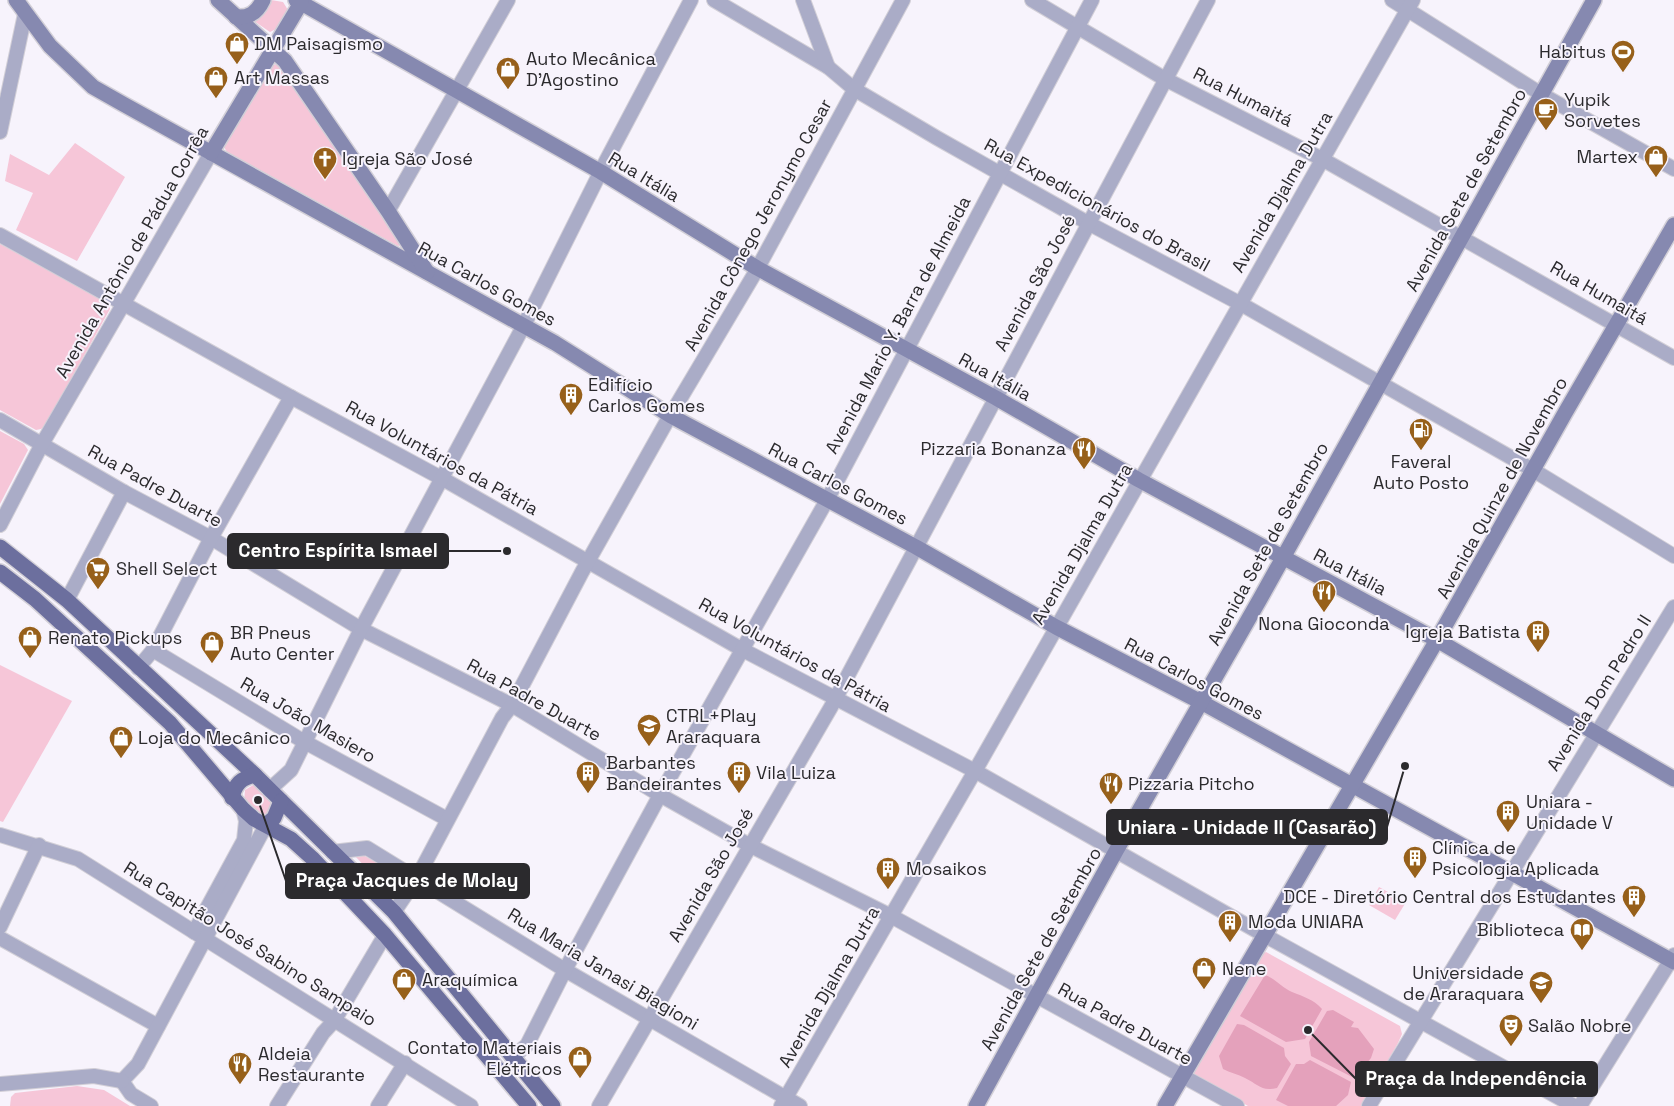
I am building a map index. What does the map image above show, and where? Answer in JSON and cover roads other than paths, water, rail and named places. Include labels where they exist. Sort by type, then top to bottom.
[{"type":"main road","points":[[0,548],[67,600],[255,775],[394,912],[553,1106]]},
{"type":"main road","points":[[0,572],[36,598],[170,724],[243,809],[254,819],[291,839],[312,858],[385,935],[528,1106]]},
{"type":"main road","points":[[232,798],[234,789],[239,782],[255,775]]},
{"type":"main road","points":[[266,825],[274,818],[282,801]]},
{"type":"street","name":"Rua Carlos Gomes","points":[[16,0],[50,46],[93,87],[428,274],[524,325],[671,416],[916,546],[1056,627],[1201,702],[1352,786],[1673,959]]},
{"type":"street","points":[[218,0],[285,61],[388,211],[428,274]]},
{"type":"street","points":[[236,17],[246,18],[258,9],[263,0]]},
{"type":"street","points":[[388,211],[508,0]]},
{"type":"street","points":[[269,790],[291,770],[303,741],[361,629],[524,325],[691,0]]},
{"type":"street","name":"Rua Expedicionários do Brasil","points":[[714,0],[828,68],[854,89],[1000,174],[1088,224],[1241,304],[1533,470],[1674,556]]},
{"type":"street","points":[[803,0],[828,68]]},
{"type":"street","name":"Avenida Cônego Jeronymo Cesar","points":[[394,912],[417,878],[447,819],[502,718],[512,705],[589,560],[757,268],[854,94],[854,89],[903,0]]},
{"type":"street","name":"Rua Humaitá","points":[[1032,0],[1076,28],[1165,79],[1322,159],[1462,236],[1674,358]]},
{"type":"street","name":"Avenida Mario Y. Barra de Almeida","points":[[513,1057],[527,1045],[564,970],[660,795],[827,500],[1092,0]]},
{"type":"street","name":"Avenida São José","points":[[599,1106],[834,700],[1208,0]]},
{"type":"street","points":[[1392,0],[1411,5],[1541,94],[1674,169]]},
{"type":"street","name":"Avenida Sete de Setembro","points":[[976,1106],[1116,851],[1283,557],[1594,0]]},
{"type":"street","name":"Rua Itália","points":[[300,1],[601,172],[757,268],[996,398],[1139,480],[1437,640],[1674,779]]},
{"type":"street","name":"Avenida Antônio de Pádua Corrêa","points":[[0,526],[42,444],[300,1]]},
{"type":"street","name":"Avenida Djalma Dutra","points":[[783,1102],[975,771],[1411,5]]},
{"type":"street","points":[[0,132],[25,14]]},
{"type":"street","name":"Avenida Quinze de Novembro","points":[[1166,1106],[1437,640],[1674,225]]},
{"type":"street","name":"Rua Voluntários da Pátria","points":[[0,235],[589,560],[743,650],[834,700],[975,771],[1264,935],[1574,1106]]},
{"type":"street","points":[[138,668],[153,650],[211,538],[291,397]]},
{"type":"street","name":"Rua Padre Duarte","points":[[0,420],[124,492],[211,538],[361,629],[512,705],[660,795],[749,845],[891,916],[1237,1106]]},
{"type":"street","points":[[67,600],[124,492]]},
{"type":"street","name":"Avenida Dom Pedro II","points":[[1369,1106],[1674,607]]},
{"type":"street","name":"Rua João Masiero","points":[[153,650],[303,741],[447,819]]},
{"type":"street","points":[[122,1081],[138,1064],[158,1026],[244,840],[246,821],[243,809]]},
{"type":"street","points":[[199,935],[266,825]]},
{"type":"street","name":"Rua Capitão José Sabino Sampaio","points":[[0,835],[39,845],[78,859],[471,1106]]},
{"type":"street","points":[[0,927],[39,845]]},
{"type":"street","name":"Rua Maria Janasi Biagioni","points":[[332,852],[367,848],[783,1102],[800,1106]]},
{"type":"street","points":[[277,1106],[323,1033],[334,1021],[385,935]]},
{"type":"street","points":[[0,938],[158,1026]]},
{"type":"street","points":[[1580,1106],[1673,959]]},
{"type":"street","points":[[378,1106],[405,1063]]},
{"type":"street","points":[[0,1084],[94,1076],[122,1081],[131,1094],[151,1106]]},
{"type":"place","name":"DM Paisagismo","points":[[237,65]]},
{"type":"place","name":"Habitus","points":[[1623,73]]},
{"type":"place","name":"Auto Mecânica D'Agostino","points":[[508,90]]},
{"type":"place","name":"Art Massas","points":[[216,99]]},
{"type":"place","name":"Yupik Sorvetes","points":[[1546,131]]},
{"type":"place","name":"Martex","points":[[1656,178]]},
{"type":"place","name":"Igreja São José","points":[[325,180]]},
{"type":"place","name":"Edifício Carlos Gomes","points":[[571,416]]},
{"type":"place","name":"Faveral Auto Posto","points":[[1421,451]]},
{"type":"place","name":"Pizzaria Bonanza","points":[[1084,470]]},
{"type":"place","name":"Centro Espírita Ismael","points":[[507,551]]},
{"type":"place","name":"Shell Select","points":[[98,590]]},
{"type":"place","name":"Nona Gioconda","points":[[1324,613]]},
{"type":"place","name":"Igreja Batista","points":[[1538,653]]},
{"type":"place","name":"Renato Pickups","points":[[30,659]]},
{"type":"place","name":"BR Pneus Auto Center","points":[[212,664]]},
{"type":"place","name":"CTRL+Play Araraquara","points":[[649,747]]},
{"type":"place","name":"Loja do Mecânico","points":[[121,759]]},
{"type":"place","name":"Uniara - Unidade II (Casarão)","points":[[1405,766]]},
{"type":"place","name":"Barbantes Bandeirantes","points":[[588,794]]},
{"type":"place","name":"Vila Luiza","points":[[739,794]]},
{"type":"place","name":"Praça Jacques de Molay","points":[[258,800]]},
{"type":"place","name":"Pizzaria Pitcho","points":[[1111,805]]},
{"type":"place","name":"Uniara - Unidade V","points":[[1508,833]]},
{"type":"place","name":"Clínica de Psicologia Aplicada","points":[[1415,879]]},
{"type":"place","name":"Mosaikos","points":[[888,890]]},
{"type":"place","name":"DCE - Diretório Central dos Estudantes","points":[[1634,918]]},
{"type":"place","name":"Moda UNIARA","points":[[1230,943]]},
{"type":"place","name":"Biblioteca","points":[[1582,951]]},
{"type":"place","name":"Nene","points":[[1204,990]]},
{"type":"place","name":"Araquímica","points":[[404,1001]]},
{"type":"place","name":"Universidade de Araraquara","points":[[1541,1004]]},
{"type":"place","name":"Praça da Independência","points":[[1308,1030]]},
{"type":"place","name":"Salão Nobre","points":[[1511,1047]]},
{"type":"place","name":"Contato Materiais Elétricos","points":[[580,1079]]},
{"type":"place","name":"Aldeia Restaurante","points":[[240,1085]]}]
